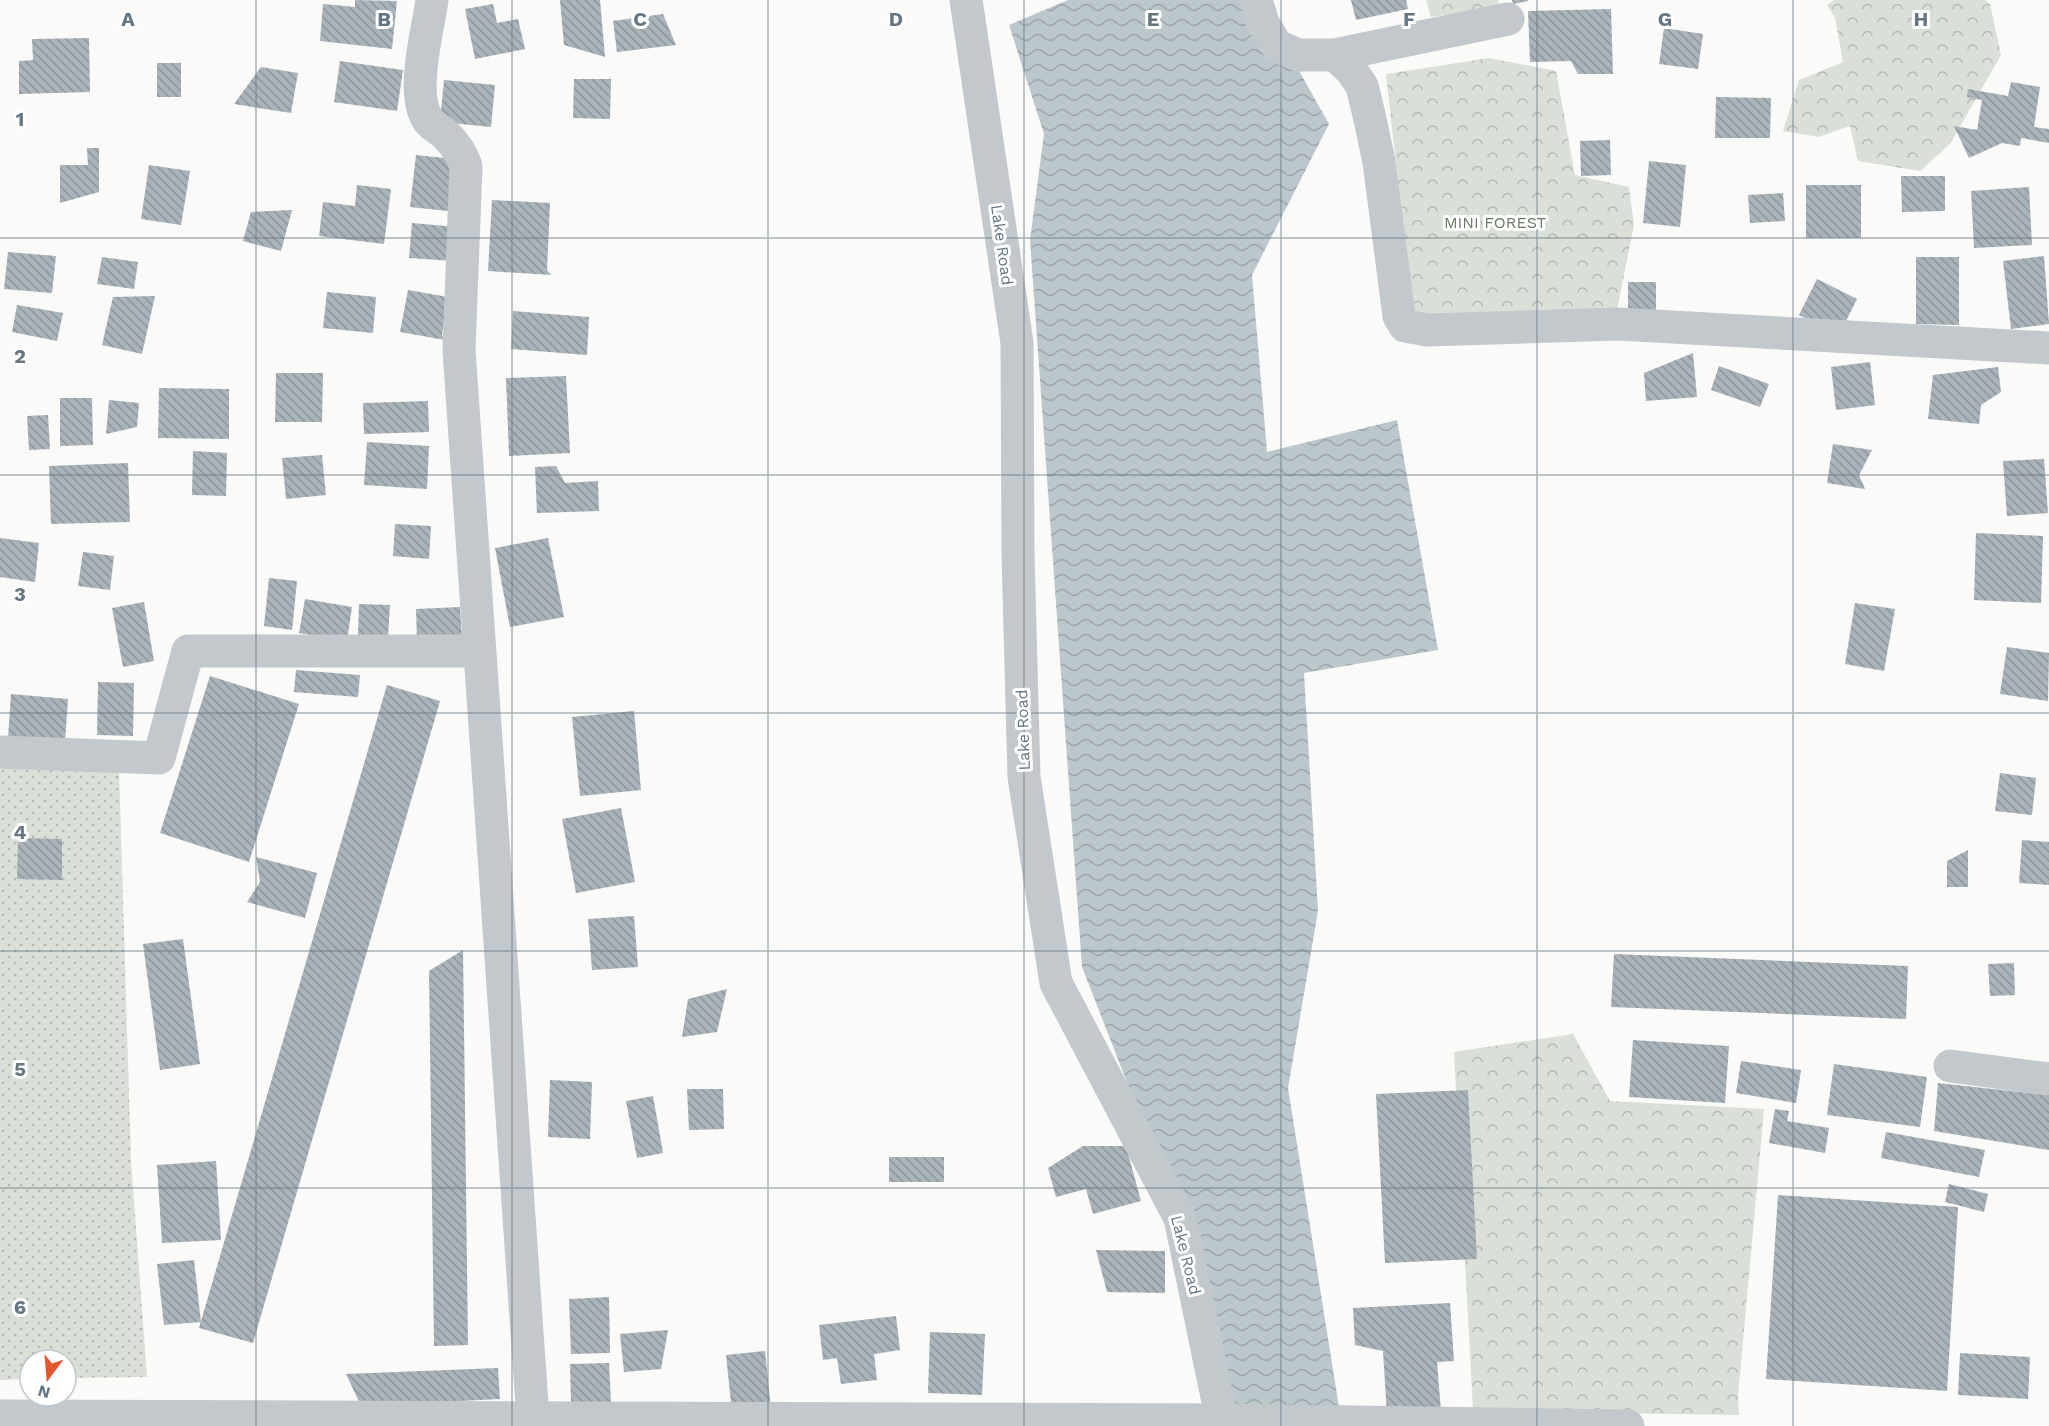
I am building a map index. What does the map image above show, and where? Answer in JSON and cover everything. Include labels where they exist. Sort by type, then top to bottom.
[{"type":"street","points":[[432,0],[420,80],[421,99],[428,120],[447,136],[461,153],[466,166],[459,350],[533,1419]]},
{"type":"street","name":"Lake Road","points":[[966,0],[1017,343],[1018,554],[1024,777],[1056,983],[1180,1218],[1223,1423]]},
{"type":"street","points":[[1256,0],[1263,23],[1277,46],[1298,55],[1335,55],[1508,19]]},
{"type":"street","points":[[1335,55],[1351,70],[1362,86],[1379,162],[1399,316],[1405,326],[1428,330],[1618,324],[2049,348]]},
{"type":"street","points":[[0,752],[159,758],[188,651],[479,651]]},
{"type":"street","points":[[1950,1066],[2049,1079]]},
{"type":"street","points":[[0,1416],[151,1422],[533,1419],[579,1423],[1223,1423],[1628,1426]]},
{"type":"green space","points":[[1426,0],[1498,0],[1499,8],[1431,17]]},
{"type":"green space","points":[[1834,0],[1985,0],[1990,4],[2001,55],[1950,144],[1920,171],[1858,161],[1850,126],[1819,137],[1783,131],[1799,80],[1843,62],[1835,18],[1827,5]]},
{"type":"green space","name":"MINI FOREST","points":[[1489,58],[1556,71],[1575,175],[1629,187],[1634,225],[1617,310],[1413,316],[1386,74]]},
{"type":"green space","points":[[0,764],[119,770],[131,1161],[147,1377],[78,1378],[78,1348],[18,1348],[18,1379],[0,1380]]},
{"type":"green space","points":[[1573,1034],[1610,1101],[1764,1109],[1738,1396],[1739,1415],[1473,1411],[1454,1052]]},
{"type":"water","points":[[1068,0],[1259,0],[1329,124],[1252,275],[1267,452],[1397,420],[1438,650],[1304,673],[1318,911],[1288,1088],[1342,1426],[1224,1426],[1180,1218],[1082,967],[1030,240],[1044,134],[1009,25]]},
{"type":"building","points":[[355,0],[397,1],[392,49],[320,41],[323,4],[355,7]]},
{"type":"building","points":[[560,0],[600,0],[605,57],[564,45]]},
{"type":"building","points":[[1351,0],[1406,0],[1408,9],[1356,20]]},
{"type":"building","points":[[1512,0],[1528,0],[1528,1],[1513,4]]},
{"type":"building","points":[[493,4],[497,23],[518,19],[525,49],[475,59],[465,9]]},
{"type":"building","points":[[1611,9],[1613,74],[1578,74],[1571,61],[1530,62],[1528,11]]},
{"type":"building","points":[[663,14],[676,45],[617,52],[613,21]]},
{"type":"building","points":[[1664,28],[1703,34],[1698,69],[1659,64]]},
{"type":"building","points":[[89,38],[90,92],[19,94],[19,61],[33,60],[32,39]]},
{"type":"building","points":[[340,61],[403,70],[397,111],[334,102]]},
{"type":"building","points":[[157,63],[181,63],[181,97],[157,97]]},
{"type":"building","points":[[261,67],[298,73],[291,113],[234,104]]},
{"type":"building","points":[[574,79],[611,79],[610,119],[573,118]]},
{"type":"building","points":[[444,80],[495,85],[491,127],[440,122]]},
{"type":"building","points":[[2011,82],[2040,87],[2034,127],[2049,129],[2049,143],[2021,138],[2020,146],[2002,143],[1969,158],[1954,126],[1977,130],[1982,100],[1967,97],[1968,89],[2008,96]]},
{"type":"building","points":[[1716,97],[1771,98],[1770,138],[1715,138]]},
{"type":"building","points":[[1610,140],[1611,175],[1581,176],[1580,141]]},
{"type":"building","points":[[87,148],[99,148],[99,192],[60,203],[60,165],[88,165]]},
{"type":"building","points":[[416,155],[454,159],[448,211],[410,207]]},
{"type":"building","points":[[1649,161],[1686,165],[1680,227],[1643,223]]},
{"type":"building","points":[[149,165],[190,171],[181,225],[141,219]]},
{"type":"building","points":[[1901,176],[1945,176],[1945,211],[1902,212]]},
{"type":"building","points":[[357,185],[391,189],[384,244],[319,236],[323,202],[355,206]]},
{"type":"building","points":[[1806,185],[1861,185],[1861,238],[1806,238]]},
{"type":"building","points":[[2029,187],[2032,245],[1974,248],[1971,191]]},
{"type":"building","points":[[1783,193],[1785,221],[1750,223],[1748,195]]},
{"type":"building","points":[[492,200],[550,203],[547,270],[551,275],[488,271]]},
{"type":"building","points":[[292,210],[281,251],[243,241],[251,212]]},
{"type":"building","points":[[412,223],[457,227],[454,261],[409,258]]},
{"type":"building","points":[[8,252],[56,256],[52,293],[4,289]]},
{"type":"building","points":[[2044,256],[2049,324],[2011,329],[2003,261]]},
{"type":"building","points":[[102,257],[138,262],[134,289],[97,284]]},
{"type":"building","points":[[1916,257],[1959,257],[1959,325],[1916,324]]},
{"type":"building","points":[[1817,279],[1857,299],[1839,335],[1799,315]]},
{"type":"building","points":[[1628,282],[1656,282],[1656,316],[1628,316]]},
{"type":"building","points":[[408,290],[448,297],[442,335],[445,340],[400,332]]},
{"type":"building","points":[[327,292],[376,297],[373,333],[323,328]]},
{"type":"building","points":[[155,296],[142,354],[102,345],[113,297]]},
{"type":"building","points":[[17,305],[63,313],[57,341],[12,332]]},
{"type":"building","points":[[513,311],[589,317],[587,355],[511,349]]},
{"type":"building","points":[[1693,353],[1697,397],[1646,401],[1644,373]]},
{"type":"building","points":[[1870,362],[1875,405],[1836,410],[1831,367]]},
{"type":"building","points":[[1719,366],[1769,384],[1760,407],[1711,390]]},
{"type":"building","points":[[1998,367],[2001,392],[1981,405],[1979,424],[1928,419],[1933,375]]},
{"type":"building","points":[[276,373],[323,373],[322,422],[275,422]]},
{"type":"building","points":[[566,376],[570,453],[509,456],[506,378]]},
{"type":"building","points":[[159,388],[229,389],[229,439],[158,438]]},
{"type":"building","points":[[60,398],[92,398],[93,445],[60,446]]},
{"type":"building","points":[[109,400],[139,403],[137,427],[106,434]]},
{"type":"building","points":[[428,401],[429,432],[364,434],[363,403]]},
{"type":"building","points":[[48,415],[50,449],[29,450],[27,416]]},
{"type":"building","points":[[367,442],[429,446],[427,489],[364,485]]},
{"type":"building","points":[[1833,444],[1872,450],[1859,475],[1865,489],[1827,483]]},
{"type":"building","points":[[193,451],[227,453],[226,496],[192,495]]},
{"type":"building","points":[[322,455],[326,495],[286,499],[282,458]]},
{"type":"building","points":[[2044,459],[2048,513],[2007,516],[2003,461]]},
{"type":"building","points":[[128,463],[130,522],[51,524],[49,466]]},
{"type":"building","points":[[556,466],[565,483],[598,481],[599,511],[537,513],[535,467]]},
{"type":"building","points":[[395,524],[431,526],[429,559],[393,556]]},
{"type":"building","points":[[1976,533],[2043,536],[2041,603],[1974,600]]},
{"type":"building","points":[[0,538],[39,543],[35,582],[0,577]]},
{"type":"building","points":[[548,538],[564,617],[510,627],[495,548]]},
{"type":"building","points":[[83,552],[114,556],[110,590],[78,586]]},
{"type":"building","points":[[269,578],[297,581],[292,630],[264,626]]},
{"type":"building","points":[[305,599],[352,607],[347,641],[299,633]]},
{"type":"building","points":[[144,602],[154,661],[123,667],[112,608]]},
{"type":"building","points":[[1855,603],[1895,609],[1884,671],[1845,664]]},
{"type":"building","points":[[359,604],[390,605],[388,637],[358,635]]},
{"type":"building","points":[[460,607],[462,638],[417,640],[416,609]]},
{"type":"building","points":[[2007,647],[2049,653],[2048,701],[2000,694]]},
{"type":"building","points":[[296,670],[360,675],[358,697],[294,692]]},
{"type":"building","points":[[210,676],[299,704],[249,862],[160,833]]},
{"type":"building","points":[[98,682],[134,683],[133,736],[97,735]]},
{"type":"building","points":[[387,685],[440,701],[253,1343],[199,1328]]},
{"type":"building","points":[[11,694],[68,699],[65,742],[8,738]]},
{"type":"building","points":[[634,711],[641,790],[580,796],[572,717]]},
{"type":"building","points":[[2000,773],[2036,778],[2032,815],[1995,811]]},
{"type":"building","points":[[621,808],[635,882],[576,893],[562,819]]},
{"type":"building","points":[[18,838],[62,839],[62,880],[17,879]]},
{"type":"building","points":[[2022,840],[2049,842],[2049,885],[2019,883]]},
{"type":"building","points":[[1968,850],[1968,887],[1947,887],[1947,861]]},
{"type":"building","points":[[256,857],[317,873],[305,918],[247,902],[260,882]]},
{"type":"building","points":[[634,916],[638,967],[592,970],[588,919]]},
{"type":"building","points":[[183,939],[200,1064],[160,1070],[143,944]]},
{"type":"building","points":[[463,950],[468,1345],[434,1346],[429,971]]},
{"type":"building","points":[[1614,954],[1908,966],[1906,1019],[1611,1007]]},
{"type":"building","points":[[2014,963],[2015,995],[1990,996],[1988,964]]},
{"type":"building","points":[[727,989],[717,1032],[682,1037],[688,999]]},
{"type":"building","points":[[1633,1040],[1729,1046],[1725,1103],[1629,1097]]},
{"type":"building","points":[[1741,1061],[1801,1070],[1796,1103],[1736,1093]]},
{"type":"building","points":[[1834,1064],[1927,1077],[1920,1127],[1827,1115]]},
{"type":"building","points":[[550,1080],[592,1082],[590,1139],[548,1137]]},
{"type":"building","points":[[1938,1083],[2049,1095],[2049,1150],[1934,1131]]},
{"type":"building","points":[[687,1089],[723,1089],[724,1129],[689,1130]]},
{"type":"building","points":[[1468,1090],[1477,1259],[1385,1263],[1376,1094]]},
{"type":"building","points":[[653,1096],[663,1153],[637,1158],[626,1101]]},
{"type":"building","points":[[1775,1109],[1789,1111],[1787,1121],[1829,1128],[1825,1153],[1769,1143]]},
{"type":"building","points":[[1886,1132],[1985,1150],[1979,1177],[1881,1158]]},
{"type":"building","points":[[1083,1146],[1126,1146],[1141,1201],[1093,1214],[1086,1189],[1056,1197],[1048,1168]]},
{"type":"building","points":[[889,1157],[944,1157],[944,1182],[889,1182]]},
{"type":"building","points":[[216,1161],[221,1240],[162,1243],[157,1165]]},
{"type":"building","points":[[1949,1184],[1988,1194],[1984,1212],[1945,1202]]},
{"type":"building","points":[[1778,1195],[1958,1207],[1947,1391],[1766,1379]]},
{"type":"building","points":[[1096,1250],[1165,1251],[1165,1293],[1107,1292]]},
{"type":"building","points":[[194,1260],[201,1322],[164,1325],[157,1264]]},
{"type":"building","points":[[609,1297],[610,1353],[571,1354],[569,1299]]},
{"type":"building","points":[[1450,1303],[1454,1361],[1437,1362],[1441,1411],[1387,1415],[1383,1351],[1355,1345],[1353,1308]]},
{"type":"building","points":[[896,1316],[900,1350],[874,1354],[877,1380],[841,1384],[837,1358],[823,1360],[819,1325]]},
{"type":"building","points":[[668,1330],[661,1369],[624,1372],[620,1334]]},
{"type":"building","points":[[930,1332],[985,1334],[982,1395],[928,1393]]},
{"type":"building","points":[[765,1351],[771,1409],[732,1412],[726,1355]]},
{"type":"building","points":[[1960,1353],[2030,1357],[2028,1399],[1958,1395]]},
{"type":"building","points":[[609,1363],[611,1402],[571,1403],[570,1364]]},
{"type":"building","points":[[498,1368],[500,1399],[361,1406],[346,1374]]}]
